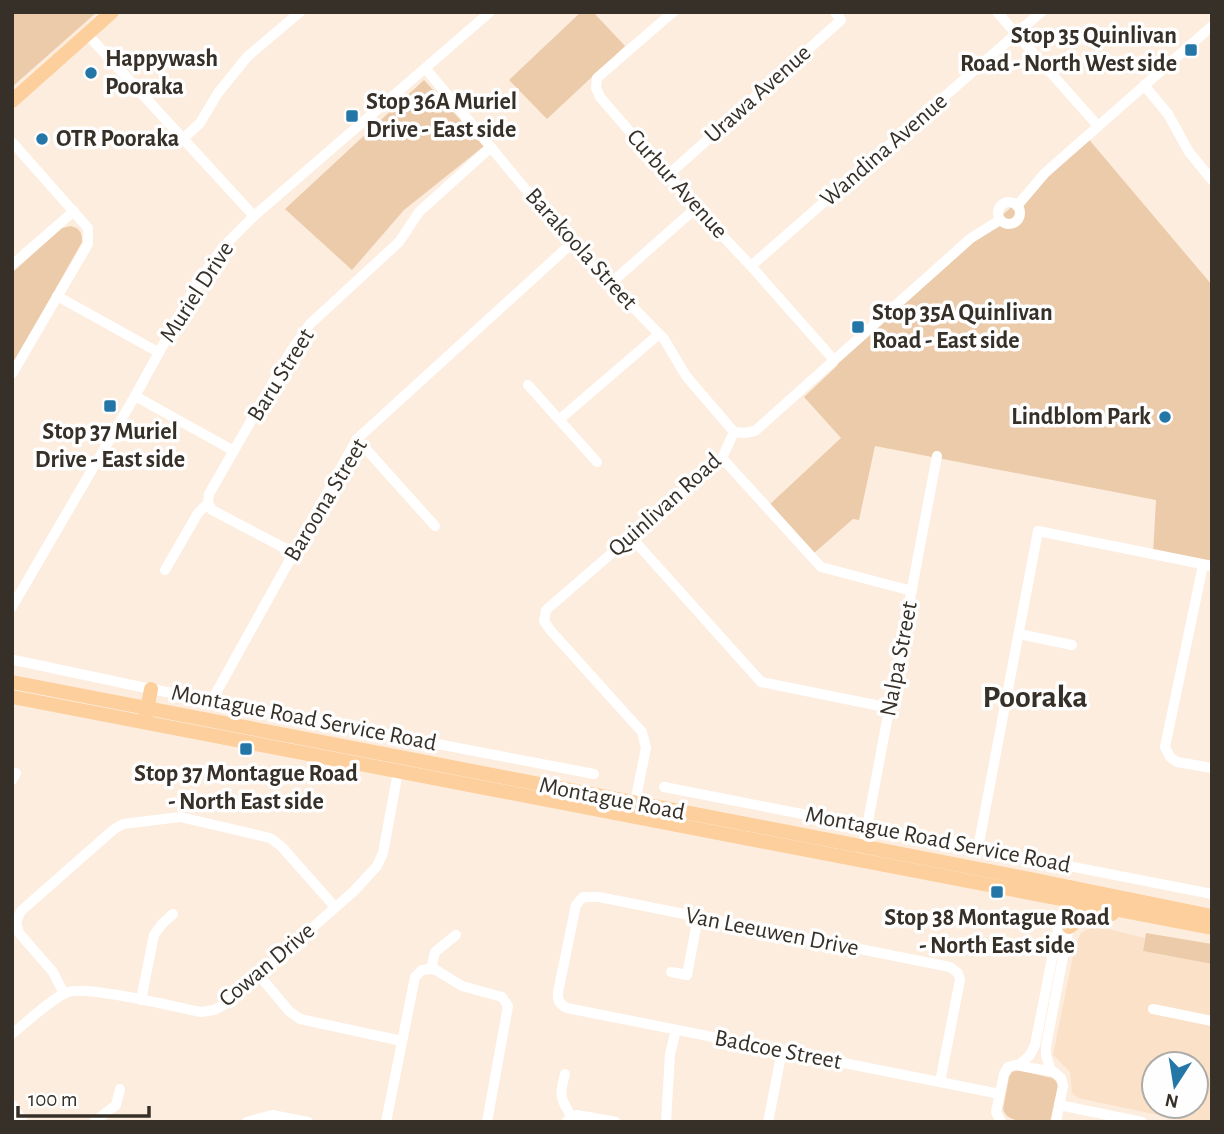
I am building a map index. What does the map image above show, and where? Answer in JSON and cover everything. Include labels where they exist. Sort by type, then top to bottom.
[{"type":"main road","points":[[12,101],[112,12]]},
{"type":"main road","name":"Montague Road","points":[[12,681],[146,716]]},
{"type":"main road","points":[[146,716],[151,689]]},
{"type":"main road","name":"Montague Road","points":[[12,697],[146,716],[1069,894],[1212,916]]},
{"type":"main road","name":"Montague Road","points":[[1069,894],[1131,913],[1212,928]]},
{"type":"main road","points":[[1069,927],[1084,916],[1131,913]]},
{"type":"street","points":[[184,138],[200,123],[218,93],[247,57],[300,12]]},
{"type":"street","name":"Muriel Drive","points":[[12,607],[195,287],[222,248],[254,216],[490,12]]},
{"type":"street","name":"Curbur Avenue","points":[[673,12],[597,78],[596,88],[600,97],[667,176],[834,360]]},
{"type":"street","name":"Urawa Avenue","points":[[667,176],[841,20],[835,12]]},
{"type":"street","points":[[997,12],[1098,126],[1212,26]]},
{"type":"street","name":"Wandina Avenue","points":[[751,266],[1041,12]]},
{"type":"street","points":[[87,34],[254,216]]},
{"type":"street","name":"Barakoola Street","points":[[426,69],[571,244],[659,334],[686,376],[734,432]]},
{"type":"street","points":[[1144,85],[1168,114],[1189,152],[1212,180]]},
{"type":"street","name":"Quinlivan Road","points":[[634,810],[646,748],[642,732],[544,621],[546,610],[722,458],[734,432],[755,431],[971,238],[1000,220],[1008,224],[1017,221],[1020,215],[1017,206],[1045,173],[1098,126]]},
{"type":"street","points":[[12,142],[89,228],[88,244],[12,374]]},
{"type":"street","name":"Baru Street","points":[[164,570],[198,513],[208,503],[209,494],[291,351],[310,324],[399,242],[419,212],[491,147]]},
{"type":"street","points":[[611,283],[696,208]]},
{"type":"street","points":[[12,265],[74,211]]},
{"type":"street","name":"Baroona Street","points":[[212,700],[357,439],[571,244]]},
{"type":"street","points":[[57,296],[158,352]]},
{"type":"street","points":[[560,419],[659,334]]},
{"type":"street","points":[[528,386],[597,462]]},
{"type":"street","points":[[135,396],[234,451]]},
{"type":"street","points":[[357,439],[435,526]]},
{"type":"street","name":"Nalpa Street","points":[[862,854],[937,457]]},
{"type":"street","points":[[722,458],[821,567],[912,591]]},
{"type":"street","points":[[208,503],[212,510],[293,553]]},
{"type":"street","points":[[978,848],[1038,531],[1207,566],[1166,747],[1170,757],[1177,762],[1212,768]]},
{"type":"street","points":[[631,537],[761,682],[890,708]]},
{"type":"street","points":[[1019,634],[1072,645]]},
{"type":"street","name":"Montague Road Service Road","points":[[14,660],[594,774]]},
{"type":"street","name":"Cowan Drive","points":[[64,994],[80,990],[207,1012],[220,1008],[372,873],[383,853],[400,765]]},
{"type":"street","name":"Montague Road Service Road","points":[[664,787],[1212,894]]},
{"type":"street","points":[[12,1034],[64,994],[53,972],[19,933],[16,922],[20,911],[123,824],[180,817],[270,838],[281,846],[335,907]]},
{"type":"street","points":[[1051,1071],[1045,1052],[1069,927],[1069,894]]},
{"type":"street","points":[[1019,1065],[1030,1055],[1035,1045],[1060,918],[1069,894]]},
{"type":"street","name":"Van Leeuwen Drive","points":[[560,1002],[557,998],[576,905],[583,897],[599,897],[950,967],[958,973],[960,980],[940,1082]]},
{"type":"street","points":[[141,1000],[154,935],[173,914]]},
{"type":"street","points":[[671,972],[687,975],[698,917]]},
{"type":"street","points":[[431,969],[435,952],[456,934]]},
{"type":"street","points":[[386,1122],[415,977],[422,971],[431,969],[462,986],[502,997],[508,1006],[487,1122]]},
{"type":"street","points":[[258,975],[289,1011],[300,1019],[402,1041]]},
{"type":"street","name":"Badcoe Street","points":[[560,1002],[567,1008],[1000,1094]]},
{"type":"street","points":[[1153,1009],[1212,1021]]},
{"type":"street","points":[[666,1122],[670,1054],[676,1030]]},
{"type":"street","points":[[768,1122],[782,1051]]},
{"type":"street","points":[[1001,1122],[996,1112],[1005,1070],[1019,1065],[1051,1071],[1062,1080],[1056,1122]]},
{"type":"street","points":[[565,1074],[560,1097],[569,1119],[585,1115],[616,1122]]},
{"type":"street","points":[[94,1122],[116,1105],[120,1089]]},
{"type":"street","points":[[12,1105],[23,1122]]},
{"type":"street","points":[[1059,1105],[1142,1122]]},
{"type":"street","points":[[247,1122],[272,1115],[308,1122]]},
{"type":"shaded area","points":[[14,12],[97,12],[12,87]]},
{"type":"shaded area","points":[[581,12],[593,12],[625,46],[547,119],[509,80]]},
{"type":"shaded area","points":[[424,80],[484,146],[404,210],[352,270],[285,209]]},
{"type":"shaded area","points":[[1086,136],[1212,285],[1212,566],[1153,554],[1156,500],[875,446],[859,520],[853,519],[813,554],[768,506],[841,438],[804,397],[838,365],[834,360],[1015,204]]},
{"type":"shaded area","points":[[71,226],[80,231],[82,242],[12,366],[12,273],[62,228]]},
{"type":"shaded area","points":[[1089,928],[1108,929],[1145,938],[1143,951],[1212,964],[1212,1122],[1182,1120],[1210,1120],[1210,1050],[1140,1050],[1140,1111],[1078,1098],[1072,1093],[1070,1072],[1053,1055],[1075,946],[1081,933]]},
{"type":"shaded area","points":[[1146,933],[1212,944],[1212,964],[1143,951]]},
{"type":"shaded area","points":[[1018,1070],[1056,1081],[1058,1085],[1050,1122],[1016,1120],[1006,1114],[1003,1109],[1009,1077],[1012,1072]]},
{"type":"place","name":"Stop 35 Quinlivan Road - North West side","points":[[1191,50]]},
{"type":"place","name":"Happywash Pooraka","points":[[91,73]]},
{"type":"place","name":"Stop 36A Muriel Drive - East side","points":[[352,116]]},
{"type":"place","name":"OTR Pooraka","points":[[42,139]]},
{"type":"place","name":"Stop 35A Quinlivan Road - East side","points":[[858,327]]},
{"type":"place","name":"Stop 37 Muriel Drive - East side","points":[[110,406]]},
{"type":"place","name":"Lindblom Park","points":[[1165,417]]},
{"type":"place","name":"Stop 37 Montague Road - North East side","points":[[246,749]]},
{"type":"place","name":"Stop 38 Montague Road - North East side","points":[[997,892]]},
{"type":"district","name":"Pooraka","points":[[1035,697]]}]
